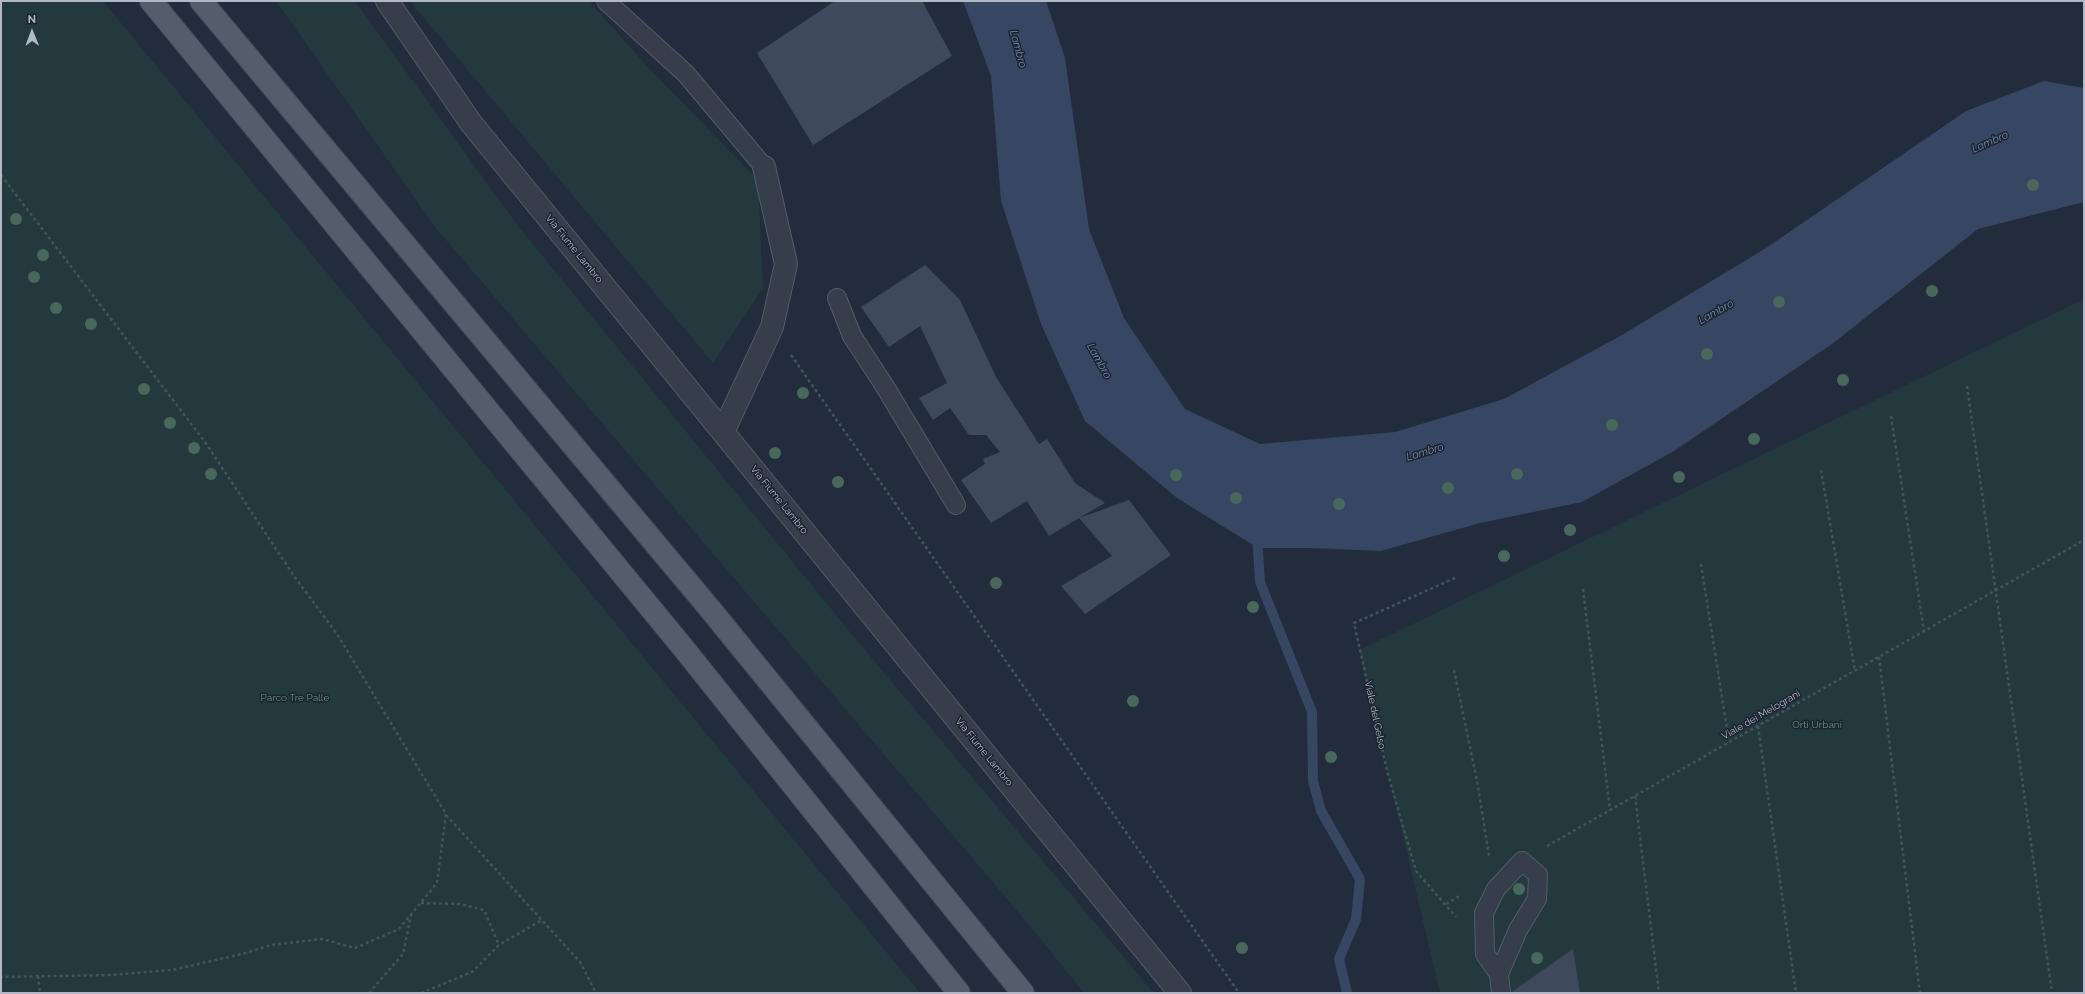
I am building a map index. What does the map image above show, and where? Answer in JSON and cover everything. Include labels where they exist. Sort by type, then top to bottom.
[{"type":"main road","points":[[151,1],[686,650],[959,993]]},
{"type":"main road","points":[[201,1],[715,615],[1023,993]]},
{"type":"street","name":"Via Fiume Lambro","points":[[387,1],[472,123],[1180,993]]},
{"type":"street","points":[[723,432],[772,327],[786,264],[764,167]]},
{"type":"lane","points":[[606,1],[686,74],[764,167]]},
{"type":"lane","points":[[837,298],[852,336],[888,391],[956,506]]},
{"type":"lane","points":[[1499,974],[1518,930],[1537,898],[1538,876],[1522,861],[1496,889],[1484,914],[1485,954],[1499,974],[1501,993]]},
{"type":"path","points":[[1,175],[205,442],[294,576],[337,634],[446,814],[580,962],[596,993]]},
{"type":"path","points":[[772,327],[1239,993]]},
{"type":"path","points":[[1967,386],[2052,993]]},
{"type":"path","points":[[1891,416],[1924,631]]},
{"type":"path","points":[[1821,470],[1855,671]]},
{"type":"path","name":"Viale dei Melograni","points":[[1522,861],[2084,540]]},
{"type":"path","points":[[1701,564],[1729,742]]},
{"type":"path","name":"Viale del Gelso","points":[[1455,578],[1354,623],[1387,771],[1416,871],[1446,904],[1465,893]]},
{"type":"path","points":[[1583,589],[1610,810]]},
{"type":"path","points":[[1879,657],[1920,993]]},
{"type":"path","points":[[1454,670],[1478,781],[1489,857]]},
{"type":"path","points":[[1758,726],[1796,993]]},
{"type":"path","points":[[1635,796],[1659,993]]},
{"type":"path","points":[[1,977],[111,975],[172,970],[242,954],[271,945],[322,939],[355,948],[399,929],[437,883],[446,814]]},
{"type":"path","points":[[421,903],[460,904],[484,910],[499,945]]},
{"type":"path","points":[[369,993],[403,954],[411,915]]},
{"type":"path","points":[[420,993],[472,972],[499,945],[542,920]]},
{"type":"path","points":[[38,976],[40,993]]},
{"type":"green space","name":"Parco Tre Palle","points":[[1,1],[103,1],[920,993],[1,993]]},
{"type":"green space","points":[[276,1],[355,1],[518,226],[854,637],[1154,993],[1084,993],[1030,926],[435,227]]},
{"type":"green space","points":[[410,1],[589,1],[646,65],[758,180],[763,288],[713,363]]},
{"type":"green space","name":"Orti Urbani","points":[[2084,299],[2084,993],[1440,993],[1359,650]]},
{"type":"water","name":"Lambro","points":[[963,1],[1046,1],[1065,58],[1089,229],[1124,318],[1185,409],[1260,444],[1395,432],[1504,399],[1622,335],[1766,248],[1966,111],[2044,81],[2084,88],[2084,202],[1978,229],[1832,344],[1674,451],[1582,502],[1480,523],[1381,551],[1311,548],[1258,548],[1177,498],[1085,421],[1041,324],[1001,201],[991,76]]},
{"type":"building","points":[[835,1],[922,1],[952,56],[813,145],[757,53]]},
{"type":"building","points":[[925,265],[960,300],[996,377],[1039,444],[1047,439],[1075,483],[1105,503],[1049,536],[1027,501],[991,523],[961,480],[985,464],[983,459],[1000,452],[986,435],[969,435],[950,408],[933,420],[919,398],[947,383],[920,326],[889,347],[861,307]]},
{"type":"building","points":[[1129,500],[1171,555],[1085,614],[1061,586],[1112,556],[1079,518]]},
{"type":"building","points":[[1573,949],[1580,993],[1513,993],[1513,991]]},
{"type":"waterway","points":[[1257,534],[1260,582],[1312,712],[1313,781],[1321,811],[1360,879],[1356,919],[1339,959],[1347,993]]}]
